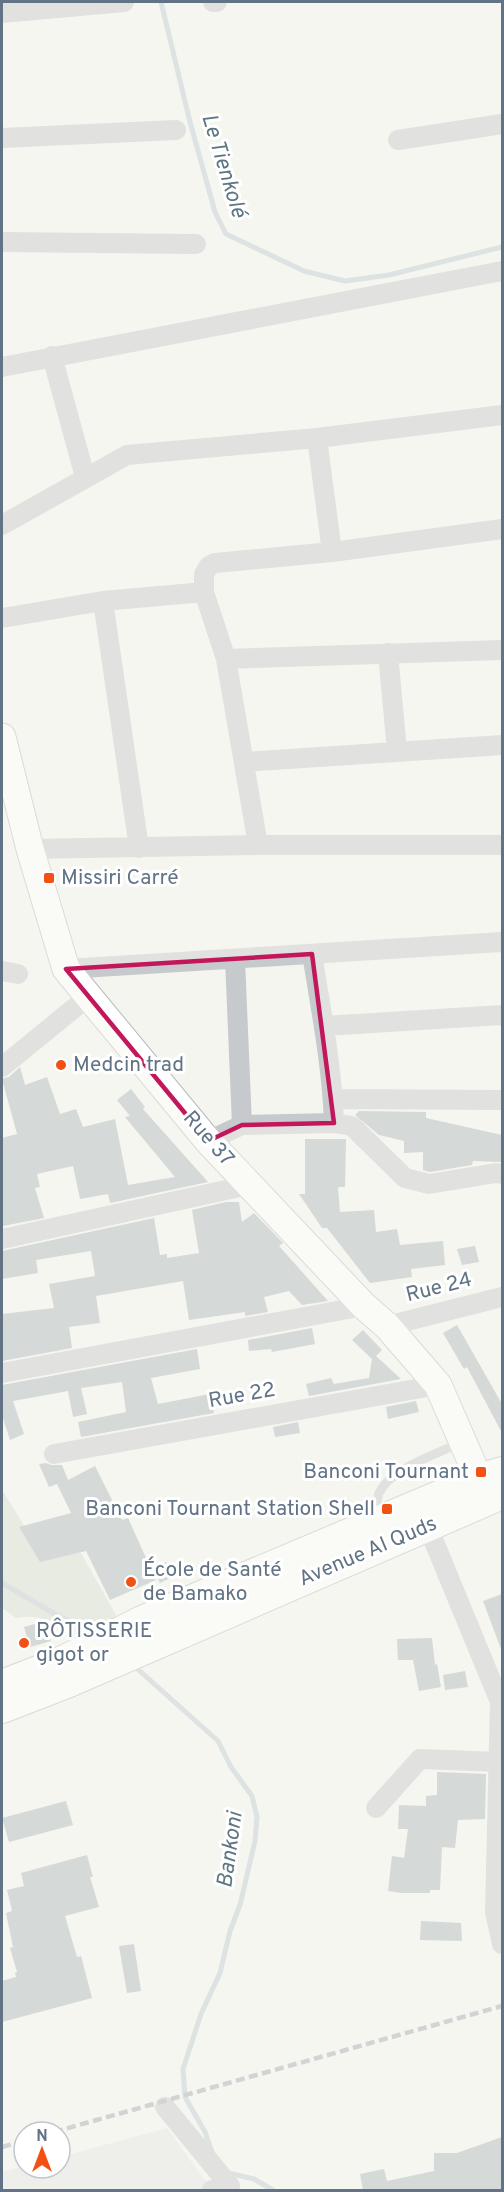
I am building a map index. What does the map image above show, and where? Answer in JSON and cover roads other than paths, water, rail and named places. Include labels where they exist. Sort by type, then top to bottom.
[{"type":"main road","name":"Rue 37","points":[[2,737],[8,788],[30,849],[66,969],[208,1141],[364,1306],[387,1326],[438,1385],[463,1442],[492,1487]]},
{"type":"main road","name":"Avenue Al Quds","points":[[2,1708],[64,1672],[142,1621],[378,1522],[492,1487]]},
{"type":"main road","name":"Avenue Al Quds","points":[[2,1686],[64,1672],[167,1639],[428,1527],[492,1487]]},
{"type":"street","points":[[2,13],[124,2]]},
{"type":"street","points":[[398,140],[502,124]]},
{"type":"street","points":[[2,138],[176,130]]},
{"type":"street","points":[[2,242],[196,244]]},
{"type":"street","points":[[2,367],[502,271]]},
{"type":"street","points":[[52,356],[85,477]]},
{"type":"street","points":[[2,525],[127,455],[317,438],[502,415]]},
{"type":"street","points":[[317,438],[332,552]]},
{"type":"street","points":[[258,845],[226,658],[204,592],[204,574],[209,566],[215,563],[332,552],[502,529]]},
{"type":"street","points":[[2,618],[103,601],[204,592]]},
{"type":"street","points":[[103,601],[139,848]]},
{"type":"street","points":[[226,658],[502,650]]},
{"type":"street","points":[[388,653],[397,751]]},
{"type":"street","points":[[244,762],[502,745]]},
{"type":"street","points":[[30,849],[258,845],[502,845]]},
{"type":"street","points":[[66,969],[502,942]]},
{"type":"street","points":[[312,954],[324,1026],[334,1123]]},
{"type":"street","points":[[235,959],[242,1125]]},
{"type":"street","points":[[2,1067],[89,996]]},
{"type":"street","points":[[324,1026],[502,1015]]},
{"type":"street","points":[[333,1100],[502,1100]]},
{"type":"street","points":[[208,1141],[242,1125],[334,1123],[352,1126],[405,1178],[418,1183],[429,1184],[496,1173],[502,1174]]},
{"type":"street","points":[[2,1239],[249,1185]]},
{"type":"street","name":"Rue 24","points":[[387,1326],[502,1297]]},
{"type":"street","points":[[2,1373],[364,1306]]},
{"type":"street","name":"Rue 22","points":[[54,1454],[438,1385]]},
{"type":"street","points":[[428,1527],[501,1702],[495,1912],[502,1944]]},
{"type":"street","points":[[376,1808],[420,1759],[499,1762]]},
{"type":"street","points":[[165,2107],[230,2186],[212,2190]]},
{"type":"lane","points":[[378,1522],[378,1494],[390,1478],[463,1442]]},
{"type":"waterway","name":"Le Tienkolé","points":[[161,2],[215,212],[226,234],[304,271],[345,281],[389,275],[502,247]]},
{"type":"waterway","name":"Bankoni","points":[[2,1583],[95,1634]]},
{"type":"waterway","name":"Bankoni","points":[[132,1664],[218,1741],[231,1767],[252,1796],[257,1817],[255,1841],[240,1905],[230,1931],[220,1973],[201,2014],[183,2069],[185,2097],[205,2132],[212,2152]]},
{"type":"waterway","name":"Bankoni","points":[[228,2173],[254,2179],[273,2190]]},
{"type":"railway","points":[[72,2127],[502,2006]]},
{"type":"railway","points":[[2,2147],[12,2144]]},
{"type":"place","name":"Missiri Carré","points":[[49,878]]},
{"type":"place","name":"Medcin trad","points":[[61,1065]]},
{"type":"place","name":"Banconi Tournant","points":[[481,1472]]},
{"type":"place","name":"Banconi Tournant Station Shell","points":[[387,1509]]},
{"type":"place","name":"École de Santé de Bamako","points":[[131,1582]]},
{"type":"place","name":"RÔTISSERIE gigot or","points":[[24,1643]]}]
